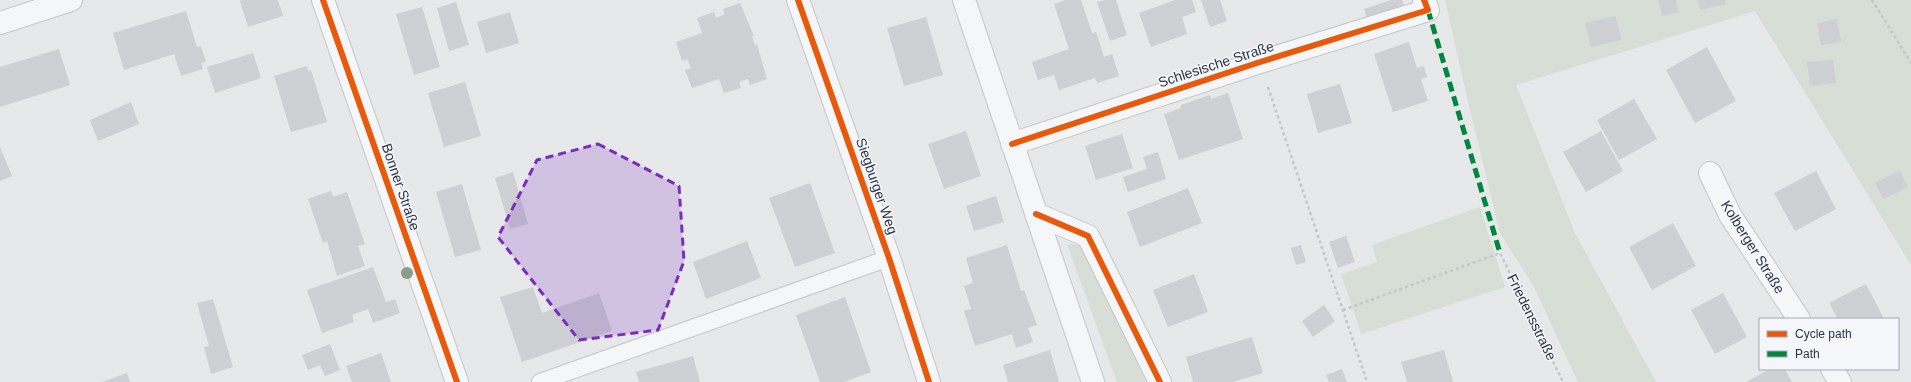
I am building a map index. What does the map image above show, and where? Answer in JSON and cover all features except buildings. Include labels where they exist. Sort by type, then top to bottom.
[{"type":"street","points":[[0,23],[71,0]]},
{"type":"street","name":"Bonner Straße","points":[[322,0],[457,382]]},
{"type":"street","name":"Siegburger Weg","points":[[798,0],[890,258],[929,382]]},
{"type":"street","points":[[964,0],[1093,382]]},
{"type":"street","name":"Schlesische Straße","points":[[1012,144],[1426,5]]},
{"type":"street","name":"Kolberger Straße","points":[[1710,173],[1730,215],[1798,318]]},
{"type":"street","points":[[1036,214],[1088,236],[1160,382]]},
{"type":"street","points":[[1833,370],[1840,382]]},
{"type":"lane","points":[[540,382],[890,258]]},
{"type":"path","points":[[1872,0],[1911,62]]},
{"type":"path","points":[[1260,62],[1367,382]]},
{"type":"highlighted area","points":[[598,144],[679,186],[684,261],[658,330],[579,340],[498,237],[537,160]]},
{"type":"shaded area","points":[[1445,0],[1911,0],[1911,265],[1755,11],[1516,85],[1575,233],[1656,382],[1578,382],[1534,287],[1500,233]]},
{"type":"shaded area","points":[[1480,207],[1505,287],[1361,334],[1341,274],[1377,262],[1372,245]]},
{"type":"shaded area","points":[[1067,244],[1079,245],[1101,283],[1146,382],[1117,382]]},
{"type":"marked path","points":[[1428,10],[1500,253]]},
{"type":"cycle path","points":[[323,0],[457,382]]},
{"type":"cycle path","points":[[798,0],[889,258],[929,382]]},
{"type":"cycle path","points":[[1012,144],[1260,62],[1428,10],[1424,0]]},
{"type":"cycle path","points":[[1036,214],[1088,236],[1160,382]]}]
